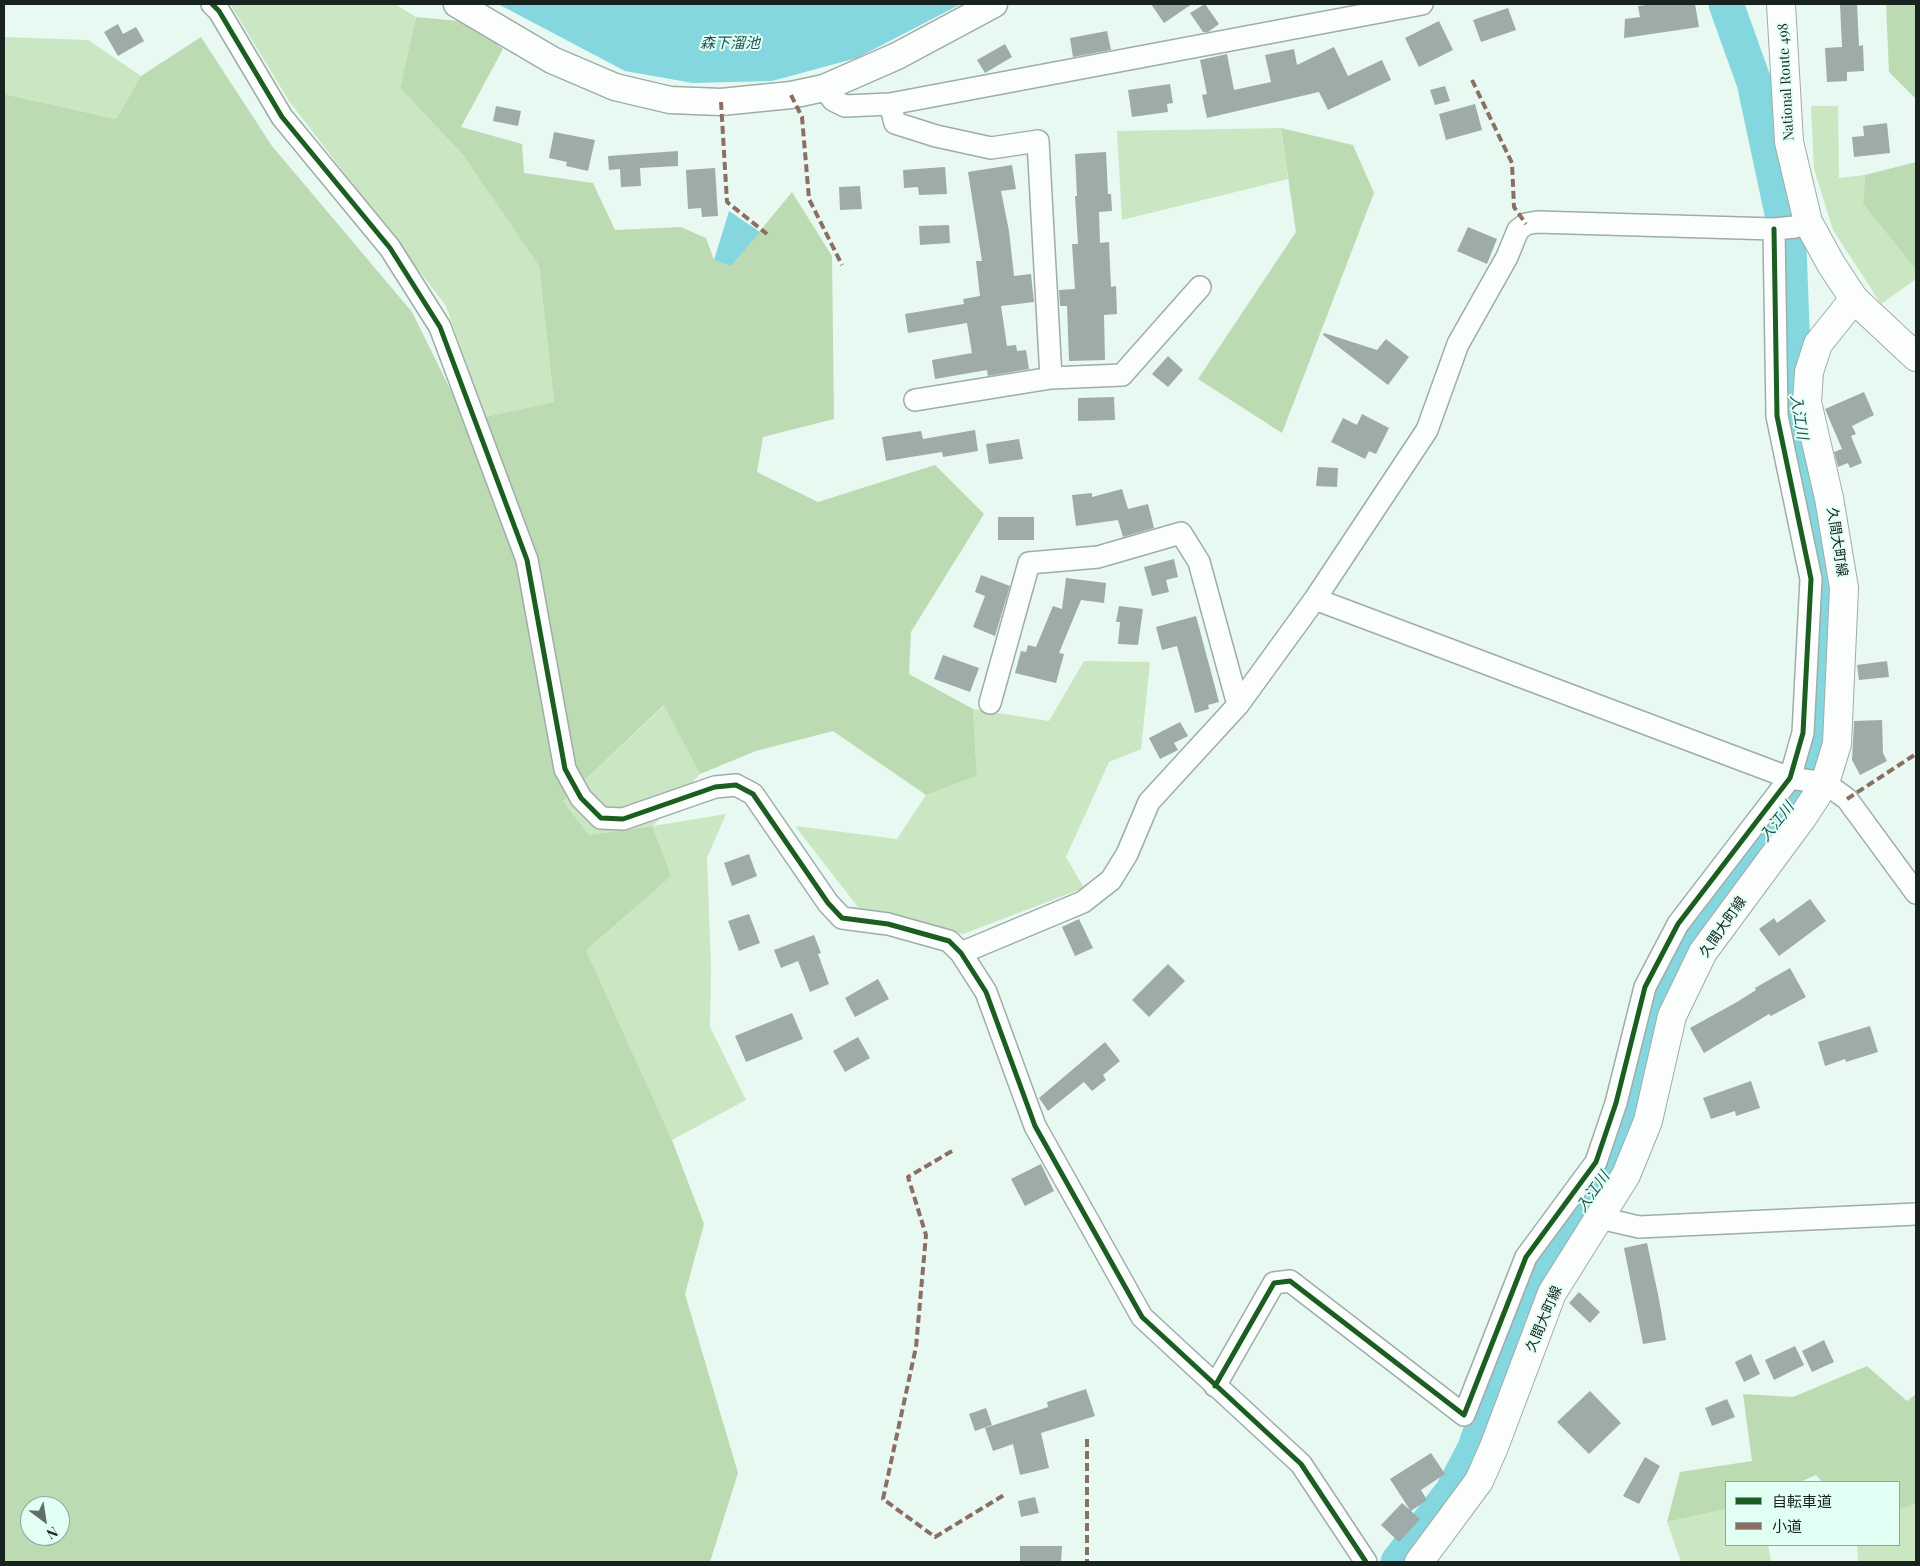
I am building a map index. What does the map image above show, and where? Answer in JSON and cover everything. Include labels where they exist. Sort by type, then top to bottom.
[{"type":"main road","name":"National Route 498","points":[[1781,4],[1792,226],[1830,264],[1854,299],[1916,358]]},
{"type":"main road","name":"久間大町線","points":[[1419,1562],[1479,1482],[1494,1448],[1552,1293],[1626,1175],[1648,1121],[1672,1016],[1702,952],[1802,818],[1825,783],[1837,744],[1844,588],[1829,498],[1806,402],[1808,372],[1818,344],[1854,299]]},
{"type":"street","points":[[212,4],[219,11],[282,117],[390,248],[440,328],[527,560],[565,769],[581,798],[601,818],[623,819],[715,786],[736,786],[753,794],[828,903],[842,918],[888,924],[949,941],[961,953],[986,992],[1035,1126],[1142,1317],[1301,1464],[1366,1562]]},
{"type":"street","points":[[457,4],[552,60],[615,87],[670,100],[721,102],[791,95],[824,88],[897,56],[994,4]]},
{"type":"street","points":[[824,88],[833,100],[846,106],[890,104],[1422,4]]},
{"type":"street","points":[[890,104],[895,123],[936,136],[991,148],[1038,141],[1050,378]]},
{"type":"street","points":[[961,953],[1083,902],[1111,880],[1127,854],[1149,802],[1238,704],[1315,599],[1427,430],[1458,344],[1507,257],[1518,230],[1526,224],[1537,222],[1792,226],[1776,416],[1811,579],[1803,733],[1790,778],[1678,924],[1649,979],[1645,987],[1616,1103],[1596,1162],[1526,1257],[1464,1414],[1290,1281],[1274,1283],[1215,1386]]},
{"type":"street","points":[[915,400],[1050,378],[1122,375],[1200,287]]},
{"type":"street","points":[[990,703],[1029,563],[1098,557],[1181,533],[1199,562],[1238,704]]},
{"type":"street","points":[[1315,599],[1790,778],[1825,783],[1847,799],[1916,893]]},
{"type":"street","points":[[1600,1218],[1640,1227],[1916,1214]]},
{"type":"green space","points":[[230,4],[395,4],[416,17],[400,88],[463,155],[539,266],[554,402],[485,417],[446,306],[289,101]]},
{"type":"green space","points":[[1886,4],[1916,4],[1916,112],[1915,98],[1889,72]]},
{"type":"green space","points":[[416,17],[470,22],[503,49],[461,127],[522,144],[524,173],[593,183],[615,230],[681,227],[706,238],[714,260],[731,266],[792,192],[832,256],[834,419],[763,437],[757,472],[818,502],[935,465],[984,514],[911,632],[909,674],[973,709],[977,776],[926,795],[833,731],[756,751],[700,774],[664,705],[563,801],[589,835],[652,826],[671,876],[586,950],[672,1140],[704,1224],[685,1294],[738,1473],[710,1562],[4,1562],[4,94],[116,119],[141,76],[201,37],[272,146],[412,312],[466,421],[554,402],[539,266],[463,155],[400,88]]},
{"type":"green space","points":[[4,37],[88,40],[141,76],[116,119],[4,94]]},
{"type":"green space","points":[[1811,106],[1838,106],[1839,178],[1865,175],[1863,204],[1916,270],[1916,279],[1881,304],[1833,230],[1814,169]]},
{"type":"green space","points":[[1281,128],[1288,179],[1122,220],[1117,131]]},
{"type":"green space","points":[[1281,128],[1353,145],[1374,193],[1282,433],[1198,379],[1296,232]]},
{"type":"green space","points":[[1916,162],[1916,270],[1863,204],[1865,175]]},
{"type":"green space","points":[[1084,661],[1150,662],[1141,749],[1109,762],[1066,857],[1084,888],[963,934],[861,911],[795,826],[897,839],[926,795],[977,776],[973,709],[1049,721]]},
{"type":"green space","points":[[665,705],[700,774],[653,826],[726,814],[707,858],[711,968],[710,1027],[746,1100],[672,1140],[586,950],[652,826],[589,835],[563,801]]},
{"type":"green space","points":[[1867,1366],[1907,1401],[1916,1394],[1916,1503],[1900,1510],[1900,1481],[1821,1481],[1816,1475],[1802,1481],[1725,1481],[1725,1509],[1667,1522],[1680,1472],[1752,1461],[1743,1394],[1793,1397]]},
{"type":"green space","points":[[1916,1503],[1916,1562],[1858,1562],[1857,1546],[1900,1546],[1900,1510]]},
{"type":"green space","points":[[1725,1509],[1725,1546],[1768,1546],[1771,1562],[1681,1562],[1667,1522]]},
{"type":"water","name":"森下溜池","points":[[498,4],[961,4],[857,58],[772,81],[693,83],[625,71]]},
{"type":"water","points":[[729,211],[760,232],[731,266],[714,260]]},
{"type":"building","points":[[1151,4],[1192,4],[1164,23]]},
{"type":"building","points":[[1205,4],[1219,24],[1208,32],[1203,32],[1190,13]]},
{"type":"building","points":[[1695,4],[1699,27],[1624,38],[1625,19],[1640,17],[1638,6]]},
{"type":"building","points":[[1840,4],[1857,4],[1859,46],[1863,45],[1864,71],[1847,72],[1847,81],[1827,82],[1825,48],[1842,47]]},
{"type":"building","points":[[1508,8],[1516,30],[1481,42],[1473,20]]},
{"type":"building","points":[[1439,21],[1453,50],[1419,67],[1405,38]]},
{"type":"building","points":[[118,24],[123,34],[136,27],[144,41],[118,56],[104,32]]},
{"type":"building","points":[[1107,31],[1111,50],[1073,57],[1070,38]]},
{"type":"building","points":[[1005,44],[1012,57],[985,73],[977,60]]},
{"type":"building","points":[[1334,47],[1348,76],[1382,60],[1391,80],[1328,110],[1319,92],[1207,118],[1202,95],[1207,94],[1200,60],[1227,54],[1234,90],[1271,82],[1265,55],[1294,49],[1297,65]]},
{"type":"building","points":[[1170,84],[1173,103],[1167,104],[1168,112],[1132,117],[1128,90]]},
{"type":"building","points":[[1445,86],[1450,101],[1435,105],[1430,90]]},
{"type":"building","points":[[1475,104],[1482,130],[1446,140],[1439,114]]},
{"type":"building","points":[[496,106],[521,111],[518,126],[493,121]]},
{"type":"building","points":[[1887,123],[1890,153],[1854,157],[1852,137],[1864,136],[1863,126]]},
{"type":"building","points":[[554,132],[595,140],[588,171],[566,166],[567,162],[549,158]]},
{"type":"building","points":[[678,151],[678,166],[640,168],[641,186],[621,187],[620,169],[609,170],[608,156]]},
{"type":"building","points":[[1106,152],[1108,194],[1111,194],[1112,211],[1099,212],[1100,243],[1109,242],[1111,287],[1116,286],[1117,314],[1104,315],[1105,360],[1069,361],[1067,306],[1060,306],[1059,290],[1075,289],[1072,244],[1078,244],[1075,154]]},
{"type":"building","points":[[1012,165],[1016,189],[1001,191],[1009,231],[1014,276],[1031,274],[1034,302],[1001,306],[1007,346],[1016,345],[1017,351],[1026,350],[1029,369],[988,376],[987,370],[935,379],[932,360],[972,353],[967,323],[908,333],[905,314],[964,304],[963,299],[980,296],[976,261],[982,261],[968,172]]},
{"type":"building","points":[[945,167],[947,194],[919,195],[918,187],[904,188],[903,170]]},
{"type":"building","points":[[715,168],[718,216],[702,217],[701,208],[688,209],[686,170]]},
{"type":"building","points":[[860,186],[862,209],[840,210],[839,187]]},
{"type":"building","points":[[949,225],[950,243],[920,245],[919,226]]},
{"type":"building","points":[[1468,227],[1497,239],[1487,264],[1457,251]]},
{"type":"building","points":[[1324,333],[1377,350],[1386,339],[1409,357],[1388,385],[1323,335]]},
{"type":"building","points":[[1168,356],[1183,370],[1168,387],[1152,374]]},
{"type":"building","points":[[1864,392],[1874,415],[1852,426],[1856,434],[1851,436],[1862,463],[1850,468],[1848,463],[1838,467],[1834,452],[1842,449],[1825,409]]},
{"type":"building","points":[[1114,397],[1115,420],[1078,421],[1078,398]]},
{"type":"building","points":[[1362,414],[1389,428],[1376,454],[1369,451],[1365,459],[1331,442],[1343,418],[1357,425]]},
{"type":"building","points":[[975,430],[978,451],[943,457],[942,452],[886,461],[882,437],[921,431],[923,439]]},
{"type":"building","points":[[1019,439],[1023,459],[989,464],[986,444]]},
{"type":"building","points":[[1318,467],[1338,468],[1337,487],[1316,486]]},
{"type":"building","points":[[1122,489],[1128,509],[1148,504],[1154,528],[1123,537],[1118,520],[1076,526],[1072,495],[1092,493],[1092,497]]},
{"type":"building","points":[[998,517],[1034,517],[1034,540],[998,540]]},
{"type":"building","points":[[1174,559],[1178,577],[1166,580],[1169,592],[1152,596],[1144,567]]},
{"type":"building","points":[[981,575],[1010,586],[995,636],[973,627],[985,596],[975,592]]},
{"type":"building","points":[[1066,578],[1106,583],[1104,603],[1081,600],[1059,653],[1064,654],[1056,683],[1015,673],[1021,651],[1026,652],[1028,645],[1036,647],[1053,606],[1062,609]]},
{"type":"building","points":[[1119,606],[1143,609],[1138,645],[1118,644],[1120,622],[1116,622]]},
{"type":"building","points":[[1196,616],[1219,702],[1208,705],[1209,709],[1195,713],[1177,646],[1162,650],[1156,627]]},
{"type":"building","points":[[943,655],[979,668],[970,692],[934,679]]},
{"type":"building","points":[[1887,661],[1889,677],[1859,680],[1857,665]]},
{"type":"building","points":[[1882,720],[1883,753],[1887,761],[1860,775],[1852,760],[1854,721]]},
{"type":"building","points":[[1180,722],[1188,736],[1174,743],[1178,750],[1160,759],[1149,738]]},
{"type":"building","points":[[749,854],[757,876],[732,886],[724,863]]},
{"type":"building","points":[[1810,899],[1826,921],[1779,956],[1759,929],[1774,918],[1777,923]]},
{"type":"building","points":[[749,914],[760,943],[739,951],[728,921]]},
{"type":"building","points":[[1079,919],[1093,948],[1075,956],[1062,927]]},
{"type":"building","points":[[814,935],[821,953],[818,954],[829,984],[810,992],[798,961],[781,968],[774,950]]},
{"type":"building","points":[[1168,964],[1185,981],[1149,1017],[1132,1000]]},
{"type":"building","points":[[1790,968],[1806,997],[1771,1016],[1769,1014],[1704,1053],[1690,1028],[1737,1002],[1756,990],[1755,988]]},
{"type":"building","points":[[878,979],[889,999],[855,1017],[845,998]]},
{"type":"building","points":[[792,1013],[803,1039],[746,1062],[735,1036]]},
{"type":"building","points":[[1870,1026],[1878,1052],[1846,1062],[1845,1059],[1825,1066],[1818,1042]]},
{"type":"building","points":[[858,1037],[870,1058],[845,1072],[833,1051]]},
{"type":"building","points":[[1105,1042],[1120,1061],[1103,1075],[1106,1080],[1092,1091],[1084,1082],[1048,1111],[1039,1098]]},
{"type":"building","points":[[1751,1081],[1760,1108],[1736,1116],[1735,1111],[1711,1119],[1703,1098]]},
{"type":"building","points":[[1041,1164],[1054,1191],[1025,1206],[1011,1179]]},
{"type":"building","points":[[1647,1243],[1666,1340],[1643,1344],[1624,1248]]},
{"type":"building","points":[[1579,1292],[1600,1312],[1590,1323],[1569,1303]]},
{"type":"building","points":[[1824,1340],[1834,1362],[1812,1372],[1802,1351]]},
{"type":"building","points":[[1795,1346],[1804,1365],[1774,1380],[1765,1360]]},
{"type":"building","points":[[1751,1354],[1760,1374],[1744,1382],[1735,1362]]},
{"type":"building","points":[[1086,1389],[1095,1416],[1041,1433],[1049,1468],[1020,1475],[1013,1444],[993,1451],[985,1428],[1048,1407],[1047,1402]]},
{"type":"building","points":[[1590,1391],[1621,1423],[1589,1454],[1557,1422]]},
{"type":"building","points":[[1727,1399],[1735,1417],[1712,1426],[1705,1408]]},
{"type":"building","points":[[986,1408],[992,1425],[975,1431],[969,1414]]},
{"type":"building","points":[[1431,1453],[1445,1474],[1421,1490],[1427,1500],[1411,1511],[1420,1519],[1399,1542],[1381,1525],[1402,1503],[1410,1510],[1390,1479]]},
{"type":"building","points":[[1645,1457],[1660,1466],[1639,1504],[1623,1496]]},
{"type":"building","points":[[1035,1497],[1039,1513],[1021,1517],[1018,1501]]},
{"type":"building","points":[[1020,1546],[1062,1546],[1061,1562],[1020,1562]]},
{"type":"waterway","name":"入江川","points":[[1398,1562],[1452,1492],[1475,1448],[1524,1305],[1557,1244],[1610,1168],[1634,1115],[1658,999],[1698,923],[1797,797],[1822,734],[1827,593],[1816,500],[1795,408],[1789,246],[1754,82],[1726,4]]},
{"type":"marked path","points":[[1472,80],[1512,163],[1514,207],[1526,224]]},
{"type":"marked path","points":[[791,95],[802,117],[809,199],[842,265]]},
{"type":"marked path","points":[[721,102],[727,202],[767,234]]},
{"type":"marked path","points":[[1847,799],[1916,754]]},
{"type":"marked path","points":[[952,1151],[908,1177],[926,1235],[916,1347],[883,1499],[935,1537],[1004,1495]]},
{"type":"marked path","points":[[1087,1439],[1087,1562]]},
{"type":"cycle path","points":[[212,4],[219,11],[282,117],[390,248],[440,327],[527,560],[565,769],[581,798],[601,818],[623,819],[715,787],[736,785],[753,794],[828,903],[842,918],[888,924],[949,941],[961,953],[986,992],[1035,1126],[1142,1317],[1301,1464],[1366,1562]]},
{"type":"cycle path","points":[[1215,1386],[1274,1283],[1290,1281],[1464,1415],[1526,1257],[1596,1162],[1616,1103],[1645,987],[1678,924],[1790,778],[1803,733],[1811,579],[1777,416],[1774,229]]}]
